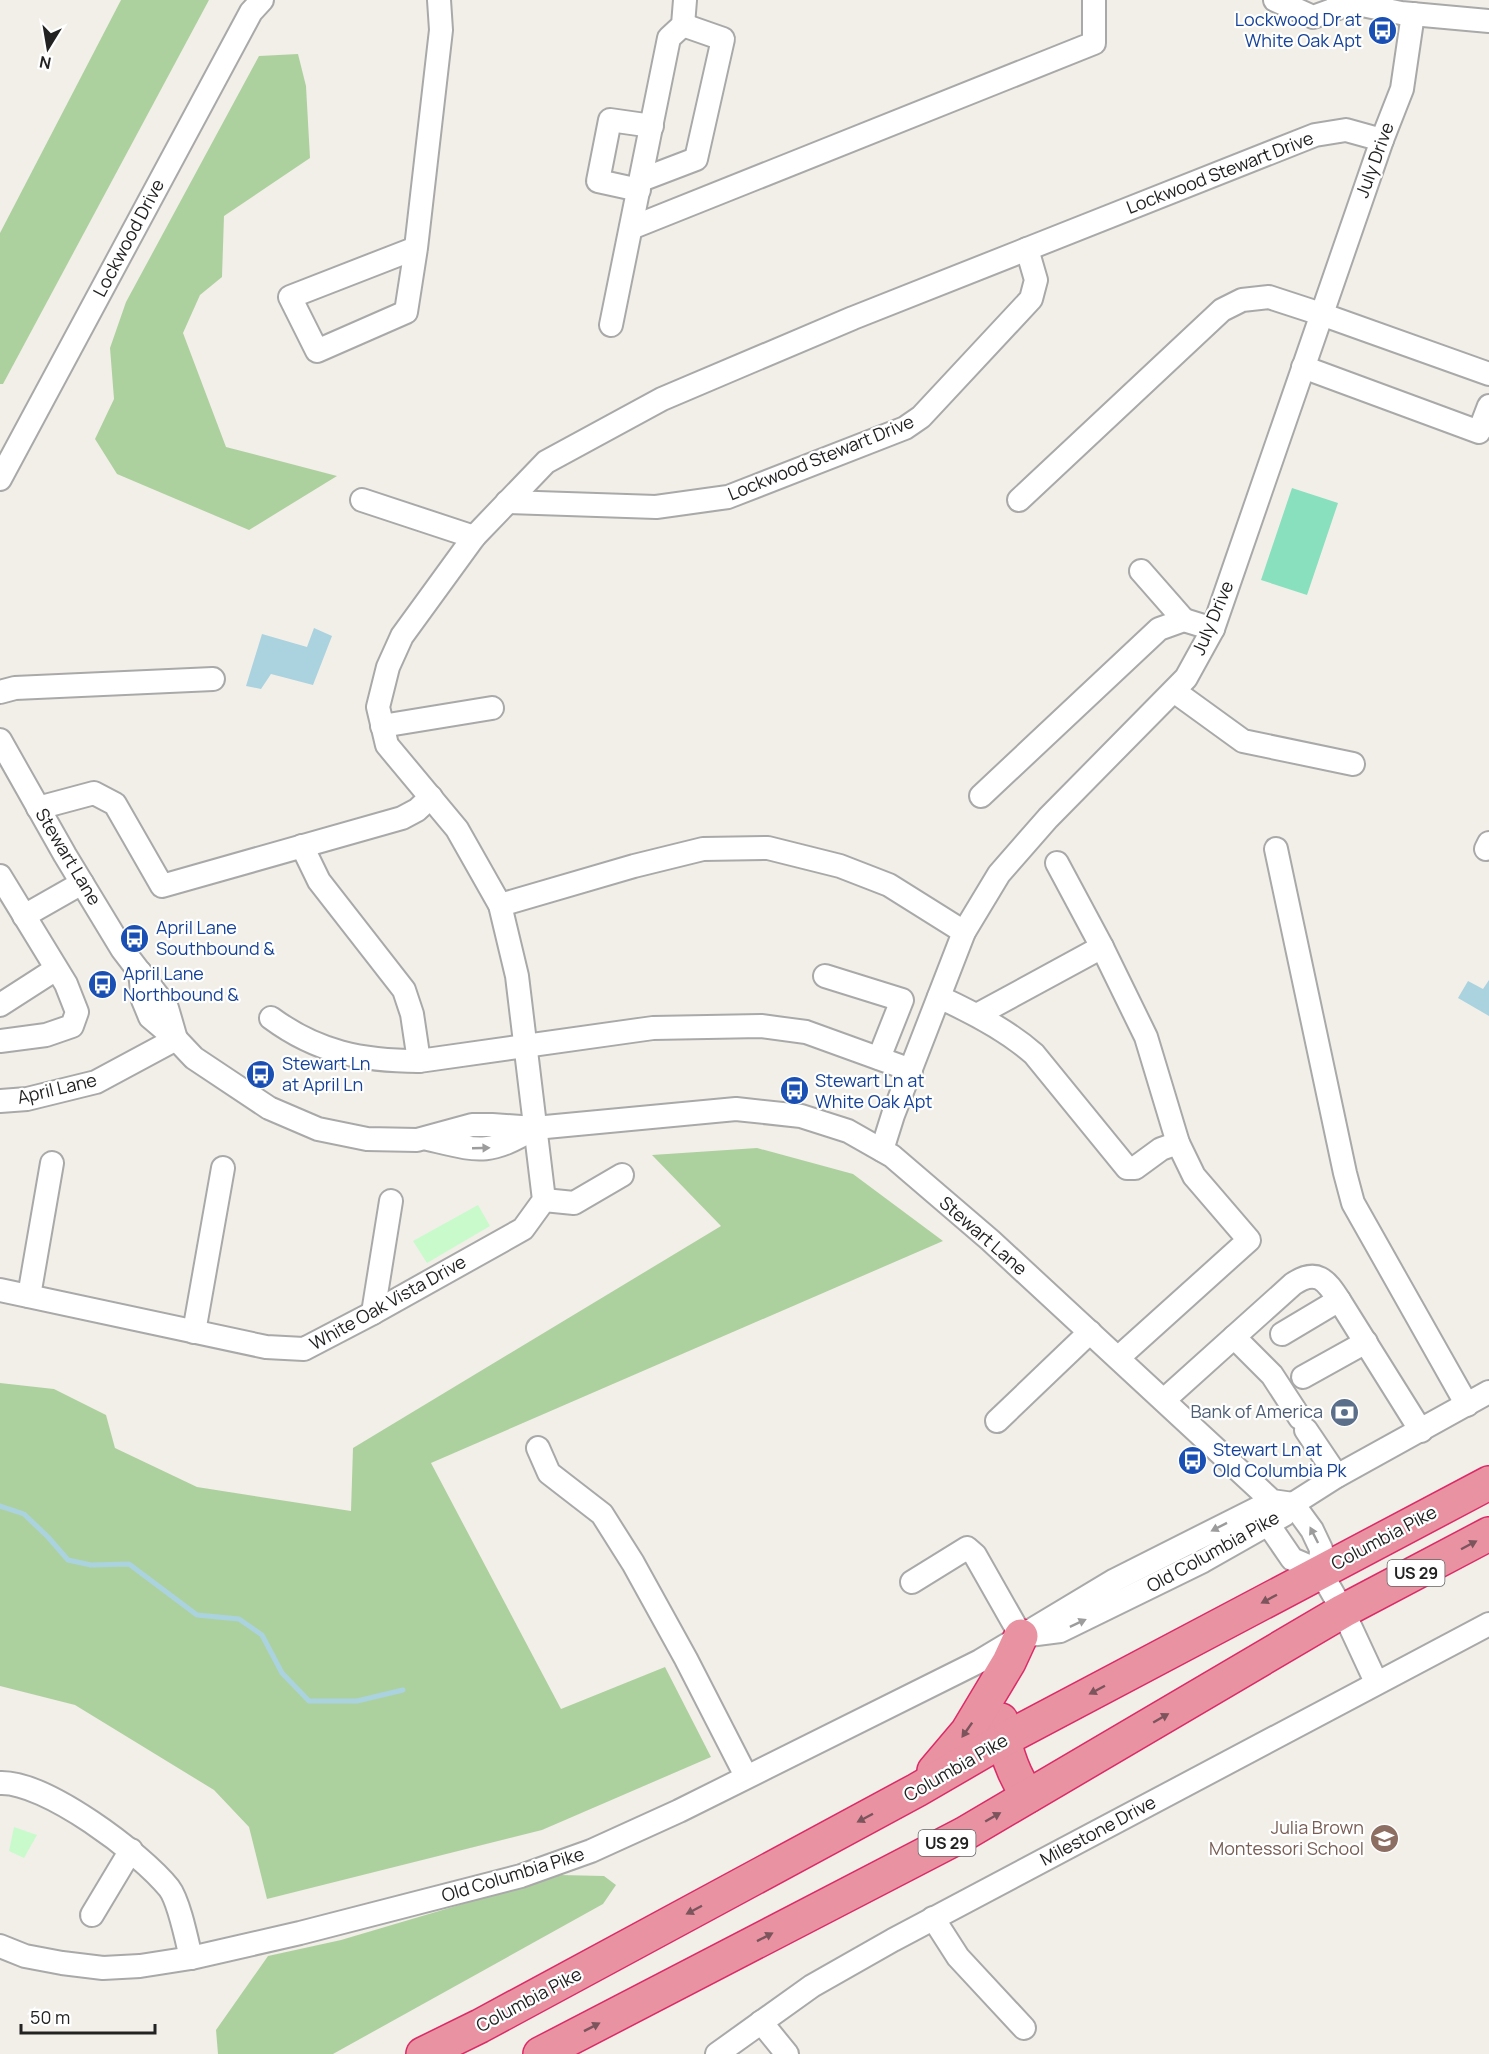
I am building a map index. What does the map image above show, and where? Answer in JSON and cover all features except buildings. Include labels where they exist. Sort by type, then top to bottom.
[{"type":"highway","name":"Columbia Pike","points":[[423,2054],[480,2026],[917,1790],[1003,1740],[1489,1483]]},
{"type":"highway","name":"US 29","points":[[540,2054],[953,1840],[1343,1611],[1489,1534]]},
{"type":"highway","points":[[1015,1649],[1000,1715],[1003,1740],[1017,1780],[1028,1796]]},
{"type":"highway","points":[[917,1790],[967,1732],[1015,1649]]},
{"type":"street","name":"Lockwood Drive","points":[[0,479],[251,12],[262,0]]},
{"type":"street","points":[[416,248],[290,297],[318,351],[406,312],[416,248],[441,30],[439,0]]},
{"type":"street","points":[[611,325],[669,38],[683,25],[685,0]]},
{"type":"street","points":[[631,228],[1094,43],[1094,0]]},
{"type":"street","points":[[1275,0],[1313,17],[1345,1],[1413,14],[1489,21]]},
{"type":"street","name":"July Drive","points":[[882,1150],[893,1115],[964,932],[999,874],[1048,818],[1186,678],[1213,629],[1382,140],[1402,89],[1413,14]]},
{"type":"street","points":[[652,126],[610,120],[598,181],[640,185],[696,159],[723,39],[683,25]]},
{"type":"street","name":"Lockwood Stewart Drive","points":[[535,1128],[517,976],[501,905],[457,829],[387,745],[378,707],[388,667],[402,636],[474,537],[546,462],[662,399],[852,318],[1315,135],[1346,130],[1382,140]]},
{"type":"street","name":"Lockwood Stewart Drive","points":[[507,502],[656,507],[728,497],[905,428],[921,417],[1031,299],[1036,280],[1027,249]]},
{"type":"street","points":[[1020,500],[1222,310],[1242,300],[1269,297],[1489,374]]},
{"type":"street","points":[[1303,367],[1479,432],[1489,406]]},
{"type":"street","points":[[362,500],[474,537]]},
{"type":"street","points":[[1141,571],[1184,620],[1213,629]]},
{"type":"street","points":[[981,796],[1159,629],[1184,620]]},
{"type":"street","points":[[0,692],[15,688],[213,679]]},
{"type":"street","points":[[1174,691],[1243,741],[1353,764]]},
{"type":"street","points":[[382,726],[492,708]]},
{"type":"street","name":"Stewart Lane","points":[[0,740],[82,883],[122,949],[140,972],[143,1000],[150,1017],[194,1058],[269,1108],[318,1129],[367,1139],[417,1140],[425,1138],[476,1150],[494,1148],[511,1142],[535,1128],[736,1109],[801,1116],[848,1131],[892,1156],[990,1240],[1164,1400],[1312,1530],[1321,1549],[1320,1571],[1343,1611],[1376,1682]]},
{"type":"street","points":[[38,808],[94,793],[115,804],[162,886],[402,818],[417,810],[430,797]]},
{"type":"street","points":[[302,846],[319,881],[404,990],[411,1014],[419,1061]]},
{"type":"street","points":[[501,905],[634,866],[704,849],[768,848],[840,866],[889,885],[964,932]]},
{"type":"street","points":[[1276,849],[1353,1203],[1467,1405]]},
{"type":"street","points":[[1057,863],[1102,947],[1146,1037],[1178,1143],[1194,1176],[1249,1240],[1118,1358]]},
{"type":"street","points":[[0,876],[66,984],[77,1012],[72,1026],[46,1035],[0,1041]]},
{"type":"street","points":[[24,915],[82,883]]},
{"type":"street","points":[[977,1015],[1102,947]]},
{"type":"street","points":[[0,1005],[57,969]]},
{"type":"street","points":[[825,976],[902,1000],[879,1058]]},
{"type":"street","points":[[939,996],[977,1015],[1022,1043],[1034,1054],[1127,1168],[1135,1168],[1161,1149],[1178,1143]]},
{"type":"street","points":[[270,1018],[290,1032],[322,1048],[352,1056],[388,1061],[419,1061],[525,1048],[653,1028],[761,1026],[806,1032],[910,1070]]},
{"type":"street","name":"April Lane","points":[[0,1101],[27,1099],[96,1082],[176,1040]]},
{"type":"street","points":[[535,1128],[544,1200],[574,1203],[622,1175]]},
{"type":"street","points":[[29,1296],[52,1162]]},
{"type":"street","points":[[194,1332],[224,1168]]},
{"type":"street","name":"White Oak Vista Drive","points":[[0,1290],[266,1347],[304,1349],[523,1229],[544,1200]]},
{"type":"street","points":[[373,1313],[391,1201]]},
{"type":"street","points":[[1164,1400],[1293,1284],[1304,1277],[1317,1276],[1328,1283],[1340,1300],[1421,1431]]},
{"type":"street","points":[[1282,1334],[1340,1300]]},
{"type":"street","points":[[997,1421],[1090,1332]]},
{"type":"street","points":[[1234,1337],[1272,1375],[1337,1476]]},
{"type":"street","points":[[1303,1377],[1366,1342]]},
{"type":"street","name":"Old Columbia Pike","points":[[1015,1649],[1115,1580],[1337,1476],[1489,1392]]},
{"type":"street","points":[[538,1448],[549,1473],[602,1514],[627,1553],[686,1659],[746,1776]]},
{"type":"street","name":"Old Columbia Pike","points":[[0,1946],[25,1956],[62,1963],[103,1968],[140,1966],[191,1958],[300,1933],[521,1876],[591,1851],[679,1811],[980,1661],[1060,1631],[1194,1566],[1284,1515],[1282,1502]]},
{"type":"street","points":[[1268,1524],[1292,1559],[1320,1571]]},
{"type":"street","points":[[912,1582],[967,1548],[975,1556],[1015,1649]]},
{"type":"street","name":"Milestone Drive","points":[[717,2054],[812,1986],[933,1918],[1489,1624]]},
{"type":"street","points":[[0,1783],[11,1782],[58,1801],[131,1850],[170,1890],[185,1930],[191,1958]]},
{"type":"street","points":[[92,1915],[131,1850]]},
{"type":"street","points":[[933,1918],[957,1957],[1024,2028]]},
{"type":"street","points":[[761,2022],[787,2054]]},
{"type":"green space","points":[[121,0],[209,0],[3,384],[0,384],[0,233]]},
{"type":"green space","points":[[298,54],[306,86],[310,158],[224,216],[222,277],[200,295],[183,333],[226,447],[337,476],[249,530],[117,474],[95,439],[114,399],[110,348],[126,302],[259,56]]},
{"type":"green space","points":[[1292,488],[1338,503],[1307,595],[1261,580]]},
{"type":"green space","points":[[757,1148],[853,1174],[943,1241],[431,1463],[561,1709],[665,1667],[711,1757],[542,1830],[267,1899],[249,1827],[214,1790],[75,1705],[0,1686],[0,1383],[54,1389],[106,1415],[115,1448],[197,1487],[351,1511],[353,1448],[721,1226],[652,1155]]},
{"type":"green space","points":[[478,1205],[490,1226],[427,1263],[413,1241]]},
{"type":"green space","points":[[14,1827],[37,1835],[24,1858],[9,1851]]},
{"type":"green space","points":[[561,1875],[604,1876],[616,1885],[603,1904],[333,2054],[218,2054],[216,2030],[268,1956],[341,1940]]},
{"type":"water","points":[[314,628],[332,636],[313,685],[271,674],[261,689],[246,686],[262,634],[307,647]]},
{"type":"water","points":[[1489,980],[1489,1016],[1458,998],[1468,981],[1483,989]]},
{"type":"waterway","points":[[0,1506],[24,1514],[68,1560],[91,1565],[129,1564],[197,1615],[239,1619],[262,1635],[282,1673],[309,1701],[357,1701],[403,1690]]},
{"type":"place","name":"Lockwood Dr at White Oak Apt","points":[[1383,30]]},
{"type":"place","name":"April Lane Southbound &","points":[[135,938]]},
{"type":"place","name":"April Lane Northbound &","points":[[102,984]]},
{"type":"place","name":"Stewart Ln at April Ln","points":[[261,1074]]},
{"type":"place","name":"Stewart Ln at White Oak Apt","points":[[794,1091]]},
{"type":"place","name":"Bank of America","points":[[1344,1412]]},
{"type":"place","name":"Stewart Ln at Old Columbia Pk","points":[[1192,1460]]},
{"type":"place","name":"Julia Brown Montessori School","points":[[1385,1838]]}]
